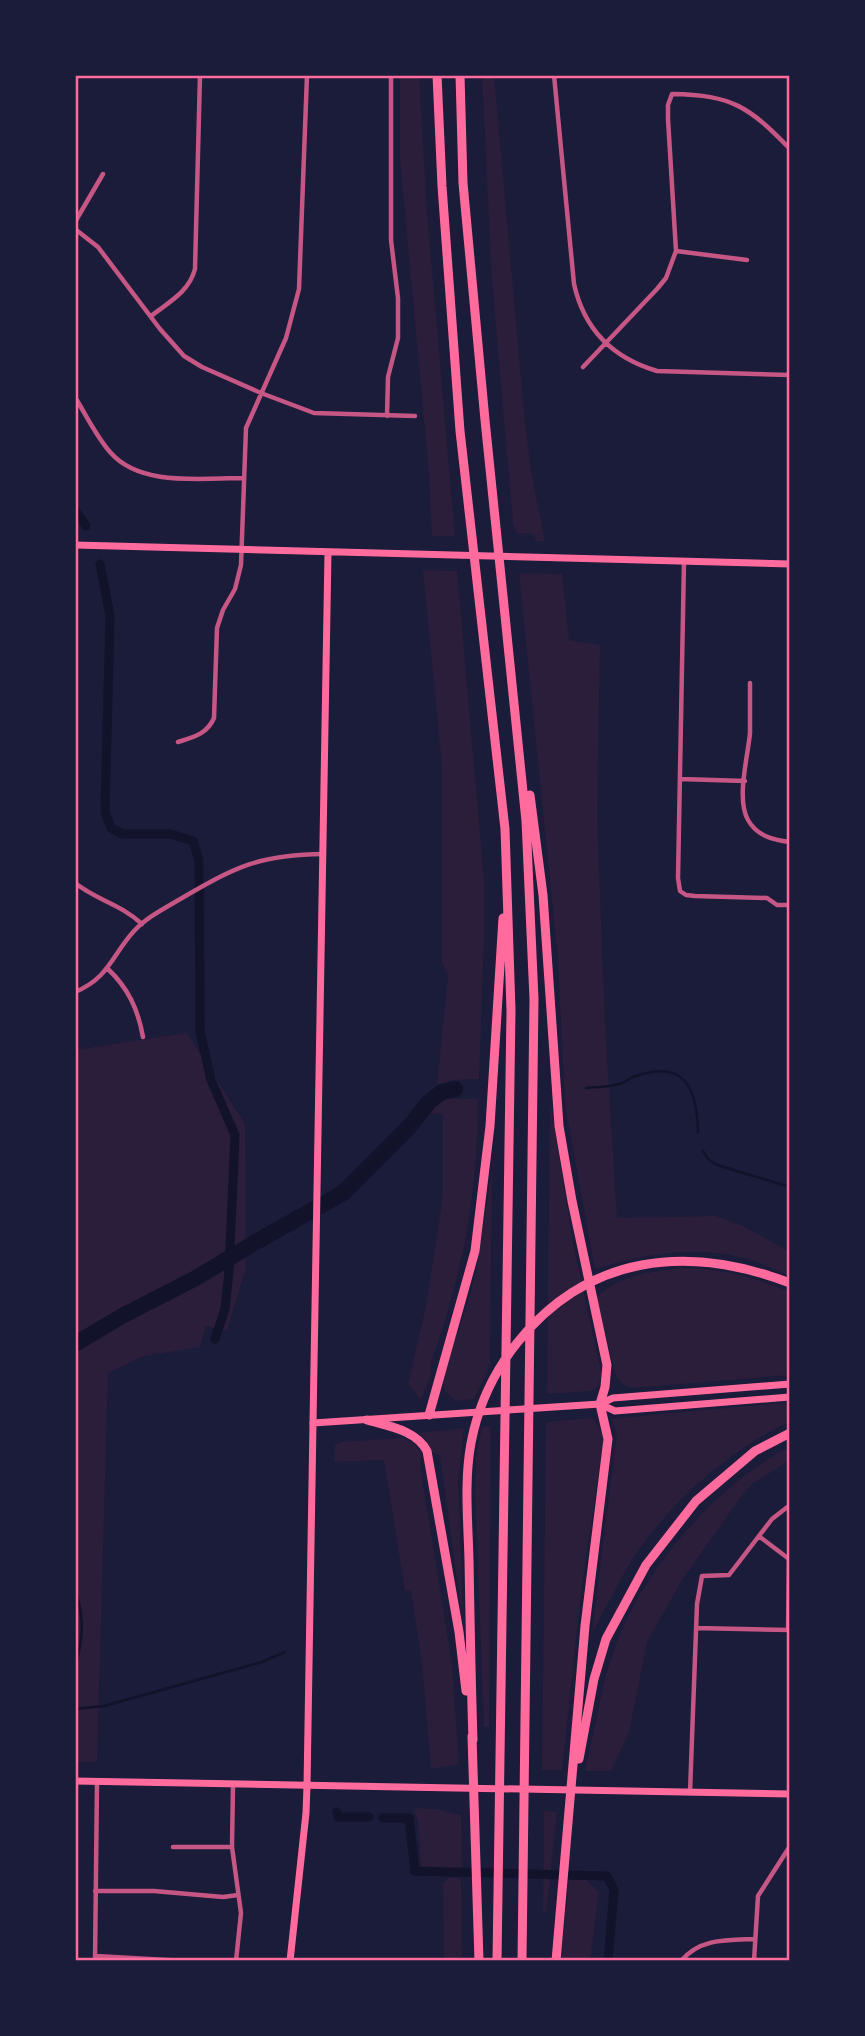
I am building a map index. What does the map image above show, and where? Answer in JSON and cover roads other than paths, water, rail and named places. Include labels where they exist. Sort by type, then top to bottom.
[{"type":"highway","points":[[437,75],[442,186],[460,431],[505,830],[511,1024],[498,1961]]},
{"type":"highway","points":[[460,75],[463,183],[526,821],[534,999],[522,1961]]},
{"type":"highway","points":[[501,578],[543,895],[559,1126],[607,1365],[600,1404],[608,1439],[586,1626],[556,1961]]},
{"type":"highway","points":[[429,1415],[475,1251],[490,1126],[506,863]]},
{"type":"highway","points":[[479,1961],[467,1511],[470,1446],[486,1390],[523,1335],[559,1300],[595,1279],[651,1263],[712,1262],[760,1272],[790,1283]]},
{"type":"highway","points":[[367,1420],[402,1431],[422,1443],[426,1451],[457,1619],[473,1740]]},
{"type":"highway","points":[[567,1833],[594,1679],[606,1639],[646,1565],[696,1501],[755,1451],[790,1433]]},
{"type":"main road","points":[[75,545],[790,564]]},
{"type":"main road","points":[[290,1961],[307,1786],[328,552]]},
{"type":"main road","points":[[313,1423],[600,1404],[613,1398],[790,1384]]},
{"type":"main road","points":[[600,1404],[615,1411],[790,1397]]},
{"type":"main road","points":[[75,1781],[790,1794]]},
{"type":"street","points":[[151,316],[186,289],[195,269],[200,75]]},
{"type":"street","points":[[178,742],[205,731],[214,718],[217,628],[223,610],[237,585],[242,549],[246,428],[290,325],[299,289],[307,75]]},
{"type":"street","points":[[387,416],[388,377],[398,338],[398,298],[391,240],[391,75]]},
{"type":"street","points":[[554,75],[574,284],[584,316],[606,344],[632,362],[657,371],[790,375]]},
{"type":"street","points":[[583,367],[666,278],[676,251],[668,119],[668,105],[672,94],[722,100],[748,110],[762,120],[790,149]]},
{"type":"street","points":[[75,222],[103,174]]},
{"type":"street","points":[[75,229],[98,247],[184,356],[202,366],[314,413],[415,416]]},
{"type":"street","points":[[676,251],[747,260]]},
{"type":"street","points":[[75,397],[110,452],[132,469],[162,477],[243,478]]},
{"type":"street","points":[[684,561],[678,878],[680,891],[695,896],[767,898],[777,905],[790,905]]},
{"type":"street","points":[[750,683],[750,733],[744,808],[748,820],[758,832],[771,839],[790,842]]},
{"type":"street","points":[[680,779],[745,781]]},
{"type":"street","points":[[75,992],[108,970],[132,933],[142,924],[194,891],[242,865],[288,855],[323,854]]},
{"type":"street","points":[[75,883],[94,896],[127,910],[142,924]]},
{"type":"street","points":[[108,970],[128,992],[143,1037]]},
{"type":"street","points":[[690,1793],[696,1628],[702,1576],[729,1575],[772,1519],[790,1505]]},
{"type":"street","points":[[696,1628],[789,1630],[789,1559],[760,1536]]},
{"type":"street","points":[[97,1781],[96,1958],[185,1961]]},
{"type":"street","points":[[233,1785],[232,1847],[241,1913],[236,1961]]},
{"type":"street","points":[[754,1961],[758,1896],[790,1846]]},
{"type":"street","points":[[173,1847],[232,1847]]},
{"type":"street","points":[[95,1891],[154,1891],[223,1897],[238,1895]]},
{"type":"street","points":[[681,1961],[708,1942],[755,1939]]},
{"type":"waterway","points":[[75,510],[86,526]]},
{"type":"waterway","points":[[100,564],[110,616],[105,812],[111,828],[123,834],[171,834],[193,841],[199,860],[200,1031],[211,1080],[235,1135],[229,1271],[225,1309],[215,1339]]},
{"type":"waterway","points":[[586,1088],[615,1085],[650,1072],[665,1071],[676,1074],[684,1080],[695,1102],[698,1132]]},
{"type":"waterway","points":[[75,1344],[343,1193],[409,1127],[429,1102],[442,1092],[455,1089]]},
{"type":"waterway","points":[[703,1151],[708,1159],[717,1165],[790,1187]]},
{"type":"waterway","points":[[75,1590],[82,1628],[75,1667]]},
{"type":"waterway","points":[[75,1709],[104,1706],[262,1662],[285,1652]]},
{"type":"waterway","points":[[337,1812],[338,1817],[369,1817]]},
{"type":"waterway","points":[[383,1818],[409,1818],[415,1871],[607,1876],[614,1890],[608,1961]]}]
